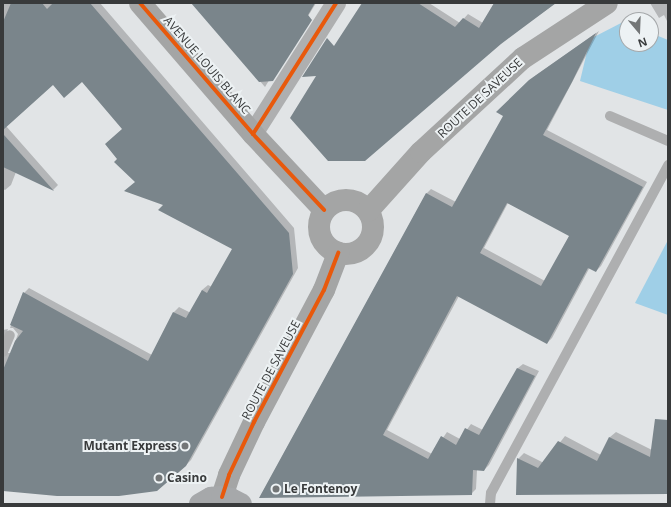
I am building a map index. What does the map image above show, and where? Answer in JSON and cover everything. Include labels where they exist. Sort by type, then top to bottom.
[{"type":"main road","name":"AVENUE LOUIS BLANC","points":[[140,3],[253,134],[324,210]]},
{"type":"main road","name":"ROUTE DE SAVEUSE","points":[[368,211],[421,152],[523,58],[607,3]]},
{"type":"main road","points":[[340,200],[351,200],[360,203],[368,211],[373,227],[371,237],[366,245],[358,251],[347,254],[338,253],[326,246],[321,238],[319,225],[324,210],[331,204],[340,200]]},
{"type":"main road","name":"ROUTE DE SAVEUSE","points":[[231,500],[229,475],[254,422],[324,290],[338,253]]},
{"type":"main road","points":[[200,504],[211,498],[231,500]]},
{"type":"street","points":[[253,134],[336,3]]},
{"type":"lane","points":[[610,116],[668,141]]},
{"type":"lane","points":[[490,504],[491,493],[668,165]]},
{"type":"lane","points":[[3,352],[10,335]]},
{"type":"shaded area","points":[[619,24],[619,52],[659,52],[659,36],[668,40],[668,110],[580,81],[590,39]]},
{"type":"shaded area","points":[[668,240],[668,315],[635,303]]},
{"type":"building","points":[[11,3],[42,3],[47,9],[53,3],[90,3],[289,233],[293,274],[186,466],[157,491],[119,496],[57,496],[3,491],[3,370],[15,341],[23,331],[10,325],[23,292],[148,361],[173,312],[186,318],[202,290],[207,293],[232,249],[158,210],[163,205],[124,191],[135,182],[114,162],[117,159],[105,144],[122,129],[82,82],[64,98],[53,85],[3,130],[3,22]]},
{"type":"building","points":[[191,3],[315,3],[308,15],[312,20],[273,81],[259,82]]},
{"type":"building","points":[[362,3],[418,3],[455,27],[463,18],[479,28],[494,3],[556,3],[501,44],[365,161],[328,161],[290,118],[316,76],[302,77],[327,38],[334,46]]},
{"type":"building","points":[[596,33],[572,82],[543,135],[643,187],[596,272],[588,268],[547,344],[457,296],[383,435],[428,459],[441,436],[456,445],[465,428],[479,435],[517,368],[535,376],[484,471],[473,470],[472,495],[259,498],[426,193],[452,207],[503,116],[496,112],[529,80]],"holes":[[[507,203],[569,236],[541,286],[480,253]]]},
{"type":"building","points":[[4,135],[54,191],[3,167]]},
{"type":"building","points":[[655,419],[668,420],[668,494],[516,495],[517,458],[538,468],[558,441],[597,461],[609,437],[650,457]]},
{"type":"cycle path","points":[[140,3],[253,134],[324,210]]},
{"type":"cycle path","points":[[253,134],[336,3]]},
{"type":"cycle path","points":[[222,497],[229,475],[254,422],[324,290],[338,253]]},
{"type":"place","name":"Mutant Express","points":[[185,446]]},
{"type":"place","name":"Casino","points":[[159,478]]},
{"type":"place","name":"Le Fontenoy","points":[[276,489]]}]
